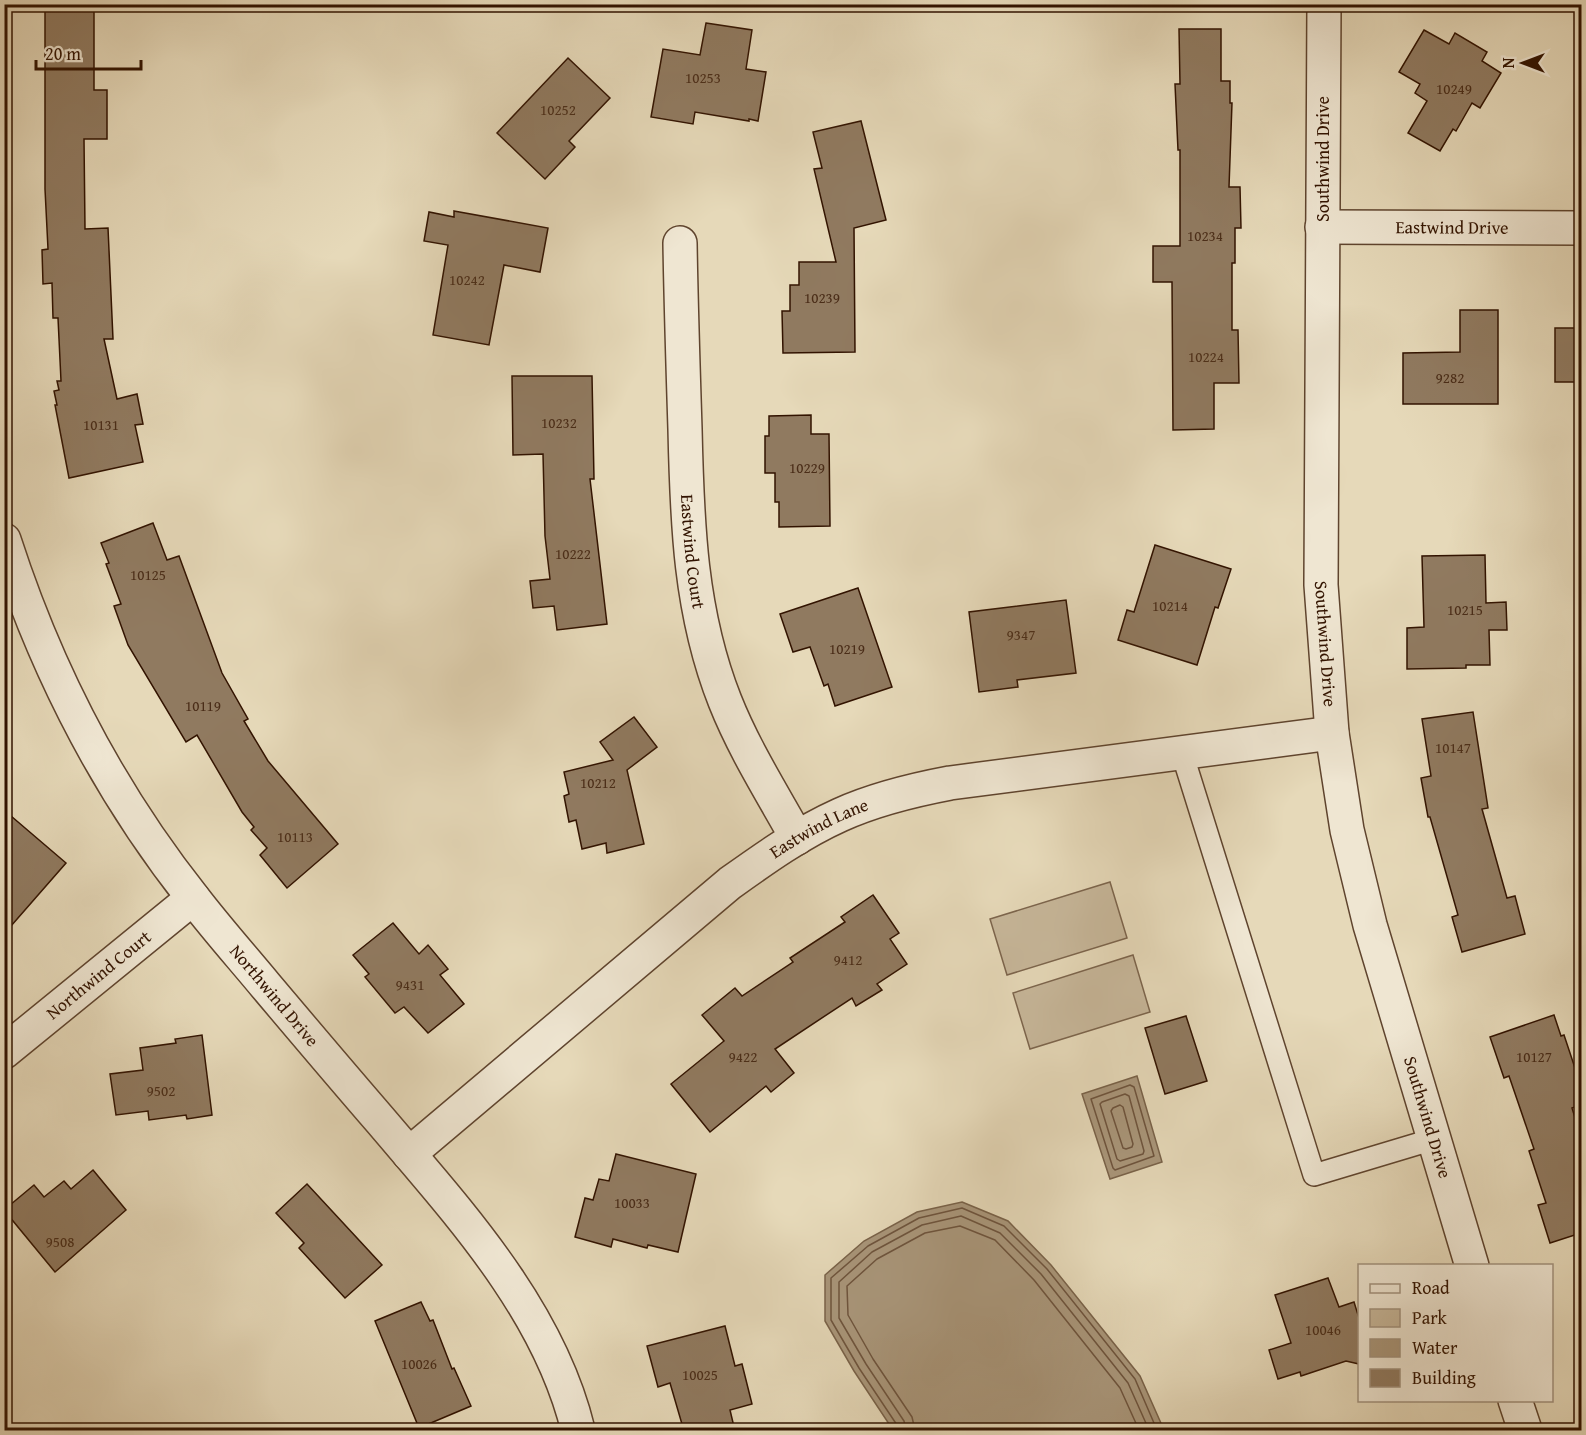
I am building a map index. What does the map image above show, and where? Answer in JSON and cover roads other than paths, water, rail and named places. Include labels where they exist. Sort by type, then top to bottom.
[{"type":"street","name":"Southwind Drive","points":[[1324,4],[1321,585],[1332,733],[1347,830],[1358,878],[1379,957],[1471,1264]]},
{"type":"street","name":"Eastwind Drive","points":[[1322,227],[1581,228]]},
{"type":"street","name":"Eastwind Court","points":[[680,243],[687,525],[697,607],[724,701],[745,746],[797,838]]},
{"type":"street","name":"Northwind Drive","points":[[4,540],[25,603],[64,693],[110,778],[193,898],[492,1254],[533,1322],[556,1366],[578,1431]]},
{"type":"street","name":"Eastwind Lane","points":[[409,1154],[730,883],[797,838],[847,812],[918,789],[950,783],[1332,733]]},
{"type":"street","name":"Northwind Court","points":[[4,1052],[193,898]]},
{"type":"street","points":[[1515,1402],[1525,1431]]},
{"type":"lane","points":[[1182,753],[1314,1175],[1434,1138]]},
{"type":"water","points":[[1137,1076],[1162,1162],[1110,1179],[1082,1094]]},
{"type":"water","points":[[962,1202],[1008,1221],[1051,1265],[1140,1376],[1164,1430],[893,1430],[854,1371],[825,1321],[825,1275],[864,1241],[917,1212]]}]
